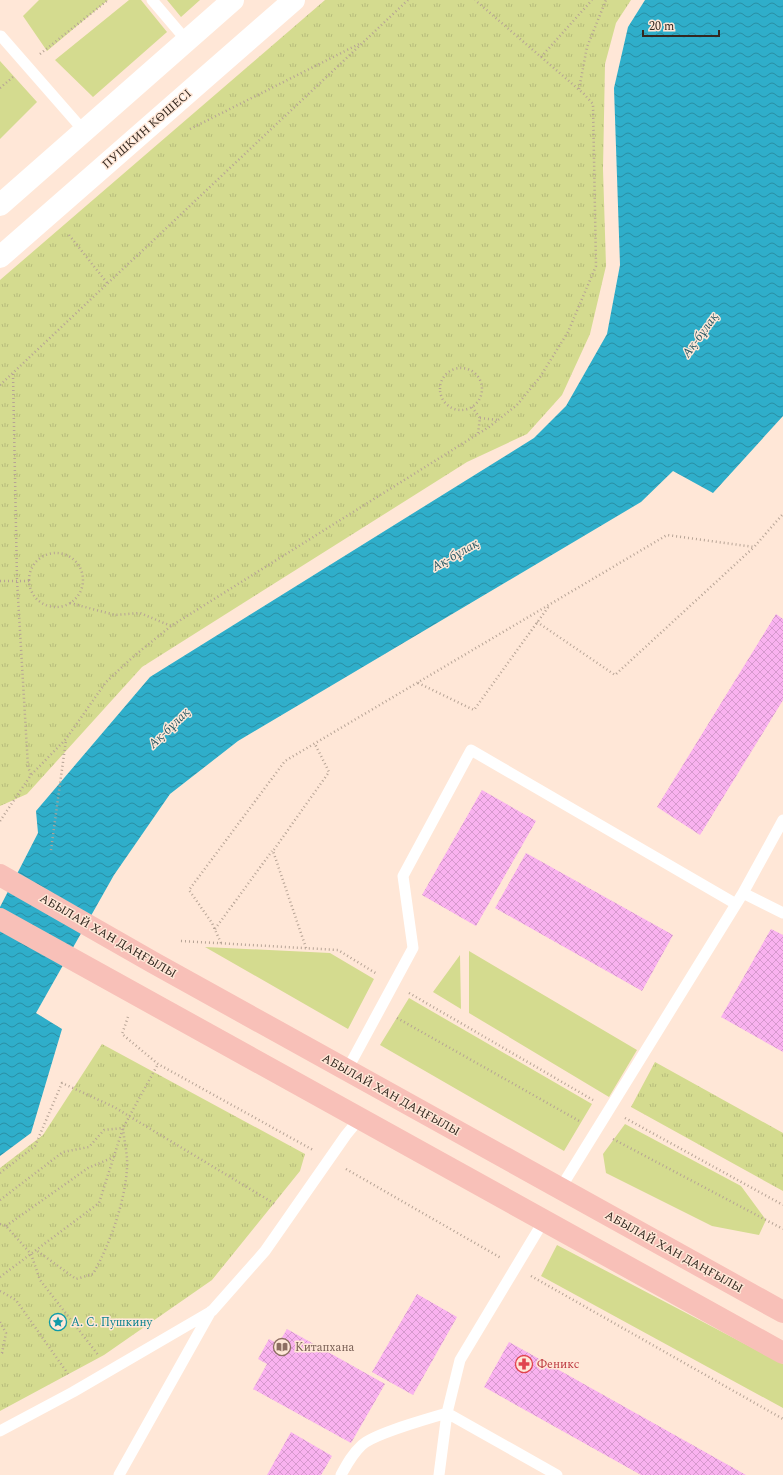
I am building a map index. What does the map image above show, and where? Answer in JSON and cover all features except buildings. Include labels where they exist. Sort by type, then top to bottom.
[{"type":"main road","points":[[0,205],[233,0]]},
{"type":"main road","name":"ПУШКИН КӨШЕСІ","points":[[0,257],[294,0]]},
{"type":"main road","name":"АБЫЛАЙ ХАН ДАҢҒЫЛЫ","points":[[0,875],[154,963],[783,1312]]},
{"type":"main road","points":[[0,919],[133,1004],[360,1118],[543,1222],[783,1353]]},
{"type":"lane","points":[[152,0],[186,41]]},
{"type":"lane","points":[[0,38],[1,36],[84,131]]},
{"type":"lane","points":[[347,1070],[413,948],[403,876],[471,750],[736,904]]},
{"type":"lane","points":[[560,1189],[743,893],[783,820]]},
{"type":"lane","points":[[743,893],[783,913]]},
{"type":"lane","points":[[119,1475],[212,1310],[265,1251],[346,1135],[360,1118]]},
{"type":"lane","points":[[439,1475],[447,1413],[460,1360],[543,1222]]},
{"type":"lane","points":[[0,1431],[110,1370],[212,1310]]},
{"type":"lane","points":[[341,1475],[355,1453],[364,1443],[376,1437],[447,1413],[557,1475]]},
{"type":"path","points":[[0,88],[108,0]]},
{"type":"path","points":[[0,386],[408,0]]},
{"type":"path","points":[[0,821],[31,776],[66,739],[106,682],[134,656],[171,626],[498,420],[517,405],[540,377],[568,332],[596,266],[594,104],[579,89],[475,0]]},
{"type":"path","points":[[541,57],[592,0]]},
{"type":"path","points":[[579,89],[587,47],[606,0]]},
{"type":"path","points":[[190,129],[364,41]]},
{"type":"path","points":[[69,235],[108,284]]},
{"type":"path","points":[[461,368],[474,372],[479,377],[482,383],[481,396],[472,407],[459,410],[452,408],[442,398],[441,384],[448,372],[461,368]]},
{"type":"path","points":[[13,374],[17,580],[28,767],[31,776]]},
{"type":"path","points":[[472,407],[480,418],[478,434]]},
{"type":"path","points":[[480,418],[498,420]]},
{"type":"path","points":[[537,622],[615,675],[754,548],[783,514]]},
{"type":"path","points":[[221,943],[214,929],[189,890],[285,762],[667,535],[754,548]]},
{"type":"path","points":[[55,553],[63,554],[71,558],[77,564],[83,580],[77,596],[70,603],[52,607],[43,604],[36,598],[28,581],[30,573],[39,558],[55,553]]},
{"type":"path","points":[[0,581],[28,581]]},
{"type":"path","points":[[70,603],[115,615],[140,613],[171,626]]},
{"type":"path","points":[[418,683],[474,710],[550,604]]},
{"type":"path","points":[[51,850],[66,739]]},
{"type":"path","points":[[214,929],[273,851],[329,772],[315,744]]},
{"type":"path","points":[[273,851],[306,948]]},
{"type":"path","points":[[181,941],[338,950],[609,1110],[783,1205]]},
{"type":"path","points":[[133,1004],[122,1034],[158,1064],[329,1159],[783,1419]]},
{"type":"path","points":[[0,1277],[99,1203],[123,1128],[158,1064]]},
{"type":"path","points":[[0,1173],[35,1146],[62,1083],[114,1107],[291,1214]]},
{"type":"path","points":[[0,1200],[63,1152],[89,1147],[104,1130],[123,1128]]},
{"type":"path","points":[[36,1250],[76,1279],[93,1274],[106,1251],[119,1210],[127,1168],[123,1128]]},
{"type":"path","points":[[6,1226],[88,1168],[114,1157]]},
{"type":"path","points":[[0,1224],[6,1226],[31,1254],[40,1280],[67,1312],[110,1370]]},
{"type":"path","points":[[0,1291],[16,1300],[37,1332],[78,1388]]},
{"type":"path","points":[[0,1322],[6,1332],[2,1353],[0,1354]]},
{"type":"green space","points":[[39,0],[108,0],[47,51],[23,16]]},
{"type":"green space","points":[[129,0],[141,0],[167,32],[93,97],[55,60]]},
{"type":"green space","points":[[167,0],[200,0],[181,17]]},
{"type":"green space","points":[[325,0],[631,0],[616,23],[605,64],[603,169],[606,266],[590,334],[562,395],[527,434],[467,462],[142,667],[27,794],[0,806],[0,280]]},
{"type":"green space","points":[[0,61],[37,102],[0,139]]},
{"type":"green space","points":[[205,947],[330,953],[374,979],[348,1029]]},
{"type":"green space","points":[[469,951],[637,1050],[609,1097],[469,1013]]},
{"type":"green space","points":[[460,955],[461,1009],[433,992]]},
{"type":"green space","points":[[409,998],[592,1104],[564,1151],[380,1045]]},
{"type":"green space","points":[[102,1044],[305,1154],[300,1171],[212,1280],[104,1355],[0,1411],[0,1168],[43,1135]]},
{"type":"green space","points":[[655,1062],[783,1133],[783,1191],[631,1107]]},
{"type":"green space","points":[[625,1124],[741,1186],[766,1220],[759,1235],[712,1226],[606,1173],[603,1154]]},
{"type":"green space","points":[[557,1245],[783,1364],[783,1408],[541,1276]]},
{"type":"water","name":"Ақ-бұлақ","points":[[645,0],[783,0],[783,416],[713,493],[673,471],[641,502],[238,741],[170,794],[114,875],[36,1013],[62,1029],[31,1133],[0,1156],[0,907],[38,833],[36,811],[150,677],[534,438],[566,406],[607,334],[620,265],[614,88],[628,27]]},
{"type":"place","name":"А. С. Пушкину","points":[[58,1322]]},
{"type":"place","name":"Китапхана","points":[[282,1347]]},
{"type":"place","name":"Феникс","points":[[524,1364]]}]
